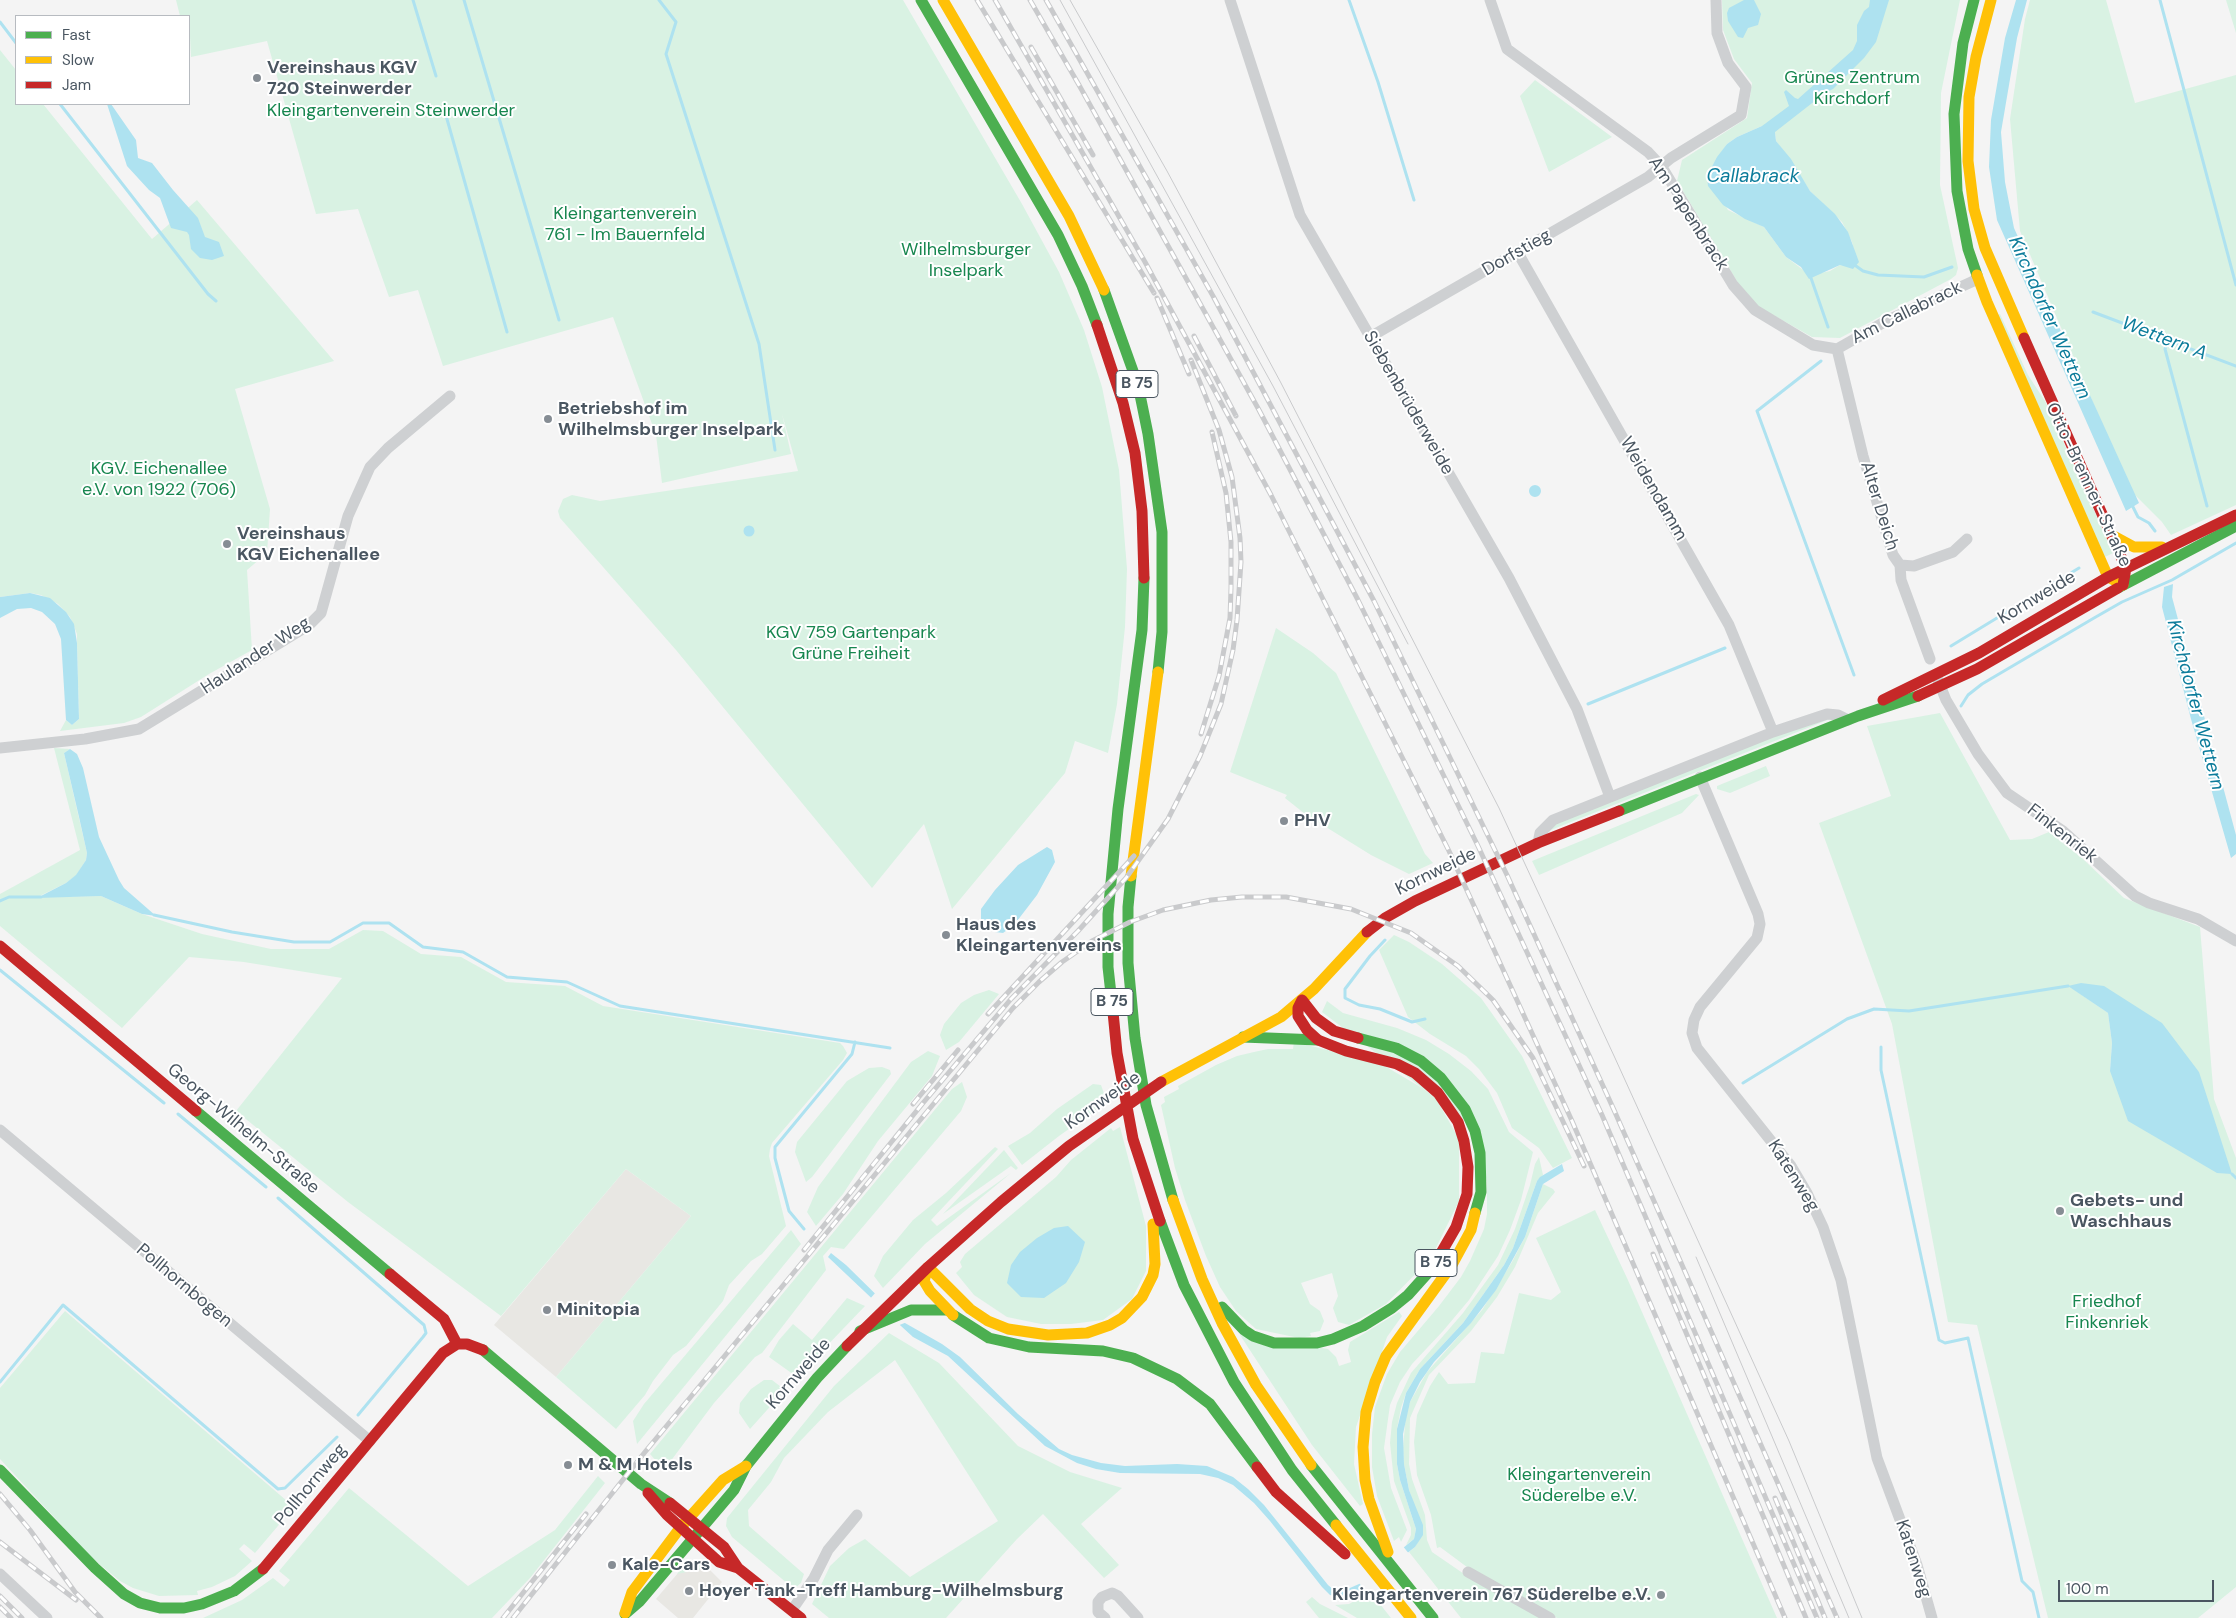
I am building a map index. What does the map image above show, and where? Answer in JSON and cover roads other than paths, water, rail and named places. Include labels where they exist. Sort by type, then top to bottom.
[{"type":"main road","name":"B 75","points":[[921,0],[1058,235],[1082,286],[1108,355],[1123,402],[1135,453],[1142,511],[1144,568],[1142,630],[1118,809],[1108,914],[1108,967],[1116,1053],[1133,1139],[1184,1285],[1204,1327],[1234,1382],[1292,1470],[1365,1569]]},
{"type":"main road","name":"B 75","points":[[944,0],[1068,216],[1107,297],[1138,385],[1148,434],[1162,532],[1162,632],[1132,858],[1128,907],[1128,962],[1135,1038],[1146,1105],[1168,1187],[1202,1279],[1238,1353],[1277,1417],[1297,1447],[1385,1553],[1394,1568],[1434,1618]]},
{"type":"main road","name":"Otto-Brenner-Straße","points":[[1974,0],[1959,64],[1954,134],[1956,177],[1967,242],[1978,279],[2108,577],[2123,585],[2126,568],[1994,272],[1984,248],[1973,202],[1969,182],[1969,97],[1991,0]]},
{"type":"main road","points":[[1978,279],[1994,272]]},
{"type":"main road","name":"Kornweide","points":[[1853,718],[1874,704],[1936,675],[2000,641],[2108,577],[2236,515]]},
{"type":"main road","name":"Kornweide","points":[[624,1616],[640,1601],[734,1490],[746,1466],[816,1378],[860,1331],[880,1319],[890,1303],[928,1267],[1001,1202],[1069,1146],[1161,1082],[1272,1023],[1302,1000],[1361,937],[1385,918],[1415,901],[1538,844],[1700,777],[1853,718],[1904,702],[1940,687],[1985,665],[2123,585],[2236,526]]},
{"type":"main road","points":[[2110,534],[2134,547],[2156,548],[2174,545]]},
{"type":"main road","name":"Georg-Wilhelm-Straße","points":[[0,946],[444,1319],[454,1346]]},
{"type":"main road","name":"B 75","points":[[1202,1279],[1228,1314],[1253,1336],[1282,1344],[1317,1343],[1333,1339],[1363,1326],[1392,1308],[1421,1283],[1448,1243],[1462,1211],[1469,1181],[1464,1141],[1451,1110],[1432,1087],[1406,1068],[1379,1058],[1346,1051],[1318,1040],[1306,1030],[1298,1016],[1298,1008],[1302,1000],[1316,1018],[1334,1031],[1396,1048],[1421,1062],[1441,1078],[1465,1109],[1475,1131],[1480,1153],[1481,1192],[1475,1217],[1464,1244],[1447,1273],[1386,1356],[1375,1382],[1366,1412],[1363,1447],[1365,1480],[1385,1553]]},
{"type":"main road","name":"B 75","points":[[1243,1037],[1318,1040]]},
{"type":"main road","points":[[1150,1192],[1155,1247],[1153,1275],[1142,1297],[1133,1309],[1110,1325],[1098,1330],[1087,1333],[1056,1335],[1019,1331],[999,1326],[970,1309],[928,1267],[924,1276],[926,1285],[948,1310],[976,1331],[1002,1342],[1030,1347],[1103,1350],[1151,1365],[1183,1383],[1203,1398],[1222,1418],[1276,1492],[1365,1569],[1411,1618]]},
{"type":"main road","points":[[880,1319],[916,1309],[948,1310]]},
{"type":"main road","points":[[454,1346],[468,1344],[485,1351],[642,1484],[663,1497],[729,1552],[738,1568]]},
{"type":"main road","name":"Pollhornweg","points":[[0,1470],[119,1591],[152,1607],[184,1613],[227,1595],[248,1582],[260,1571],[443,1353],[454,1346]]},
{"type":"main road","name":"Kornweide","points":[[624,1616],[632,1592],[688,1518],[723,1480],[746,1466]]},
{"type":"main road","points":[[642,1484],[656,1505],[719,1562],[738,1568],[801,1618]]},
{"type":"street","name":"Siebenbrüderweide","points":[[1230,0],[1300,215],[1509,578],[1577,708],[1610,797]]},
{"type":"street","name":"Am Papenbrack","points":[[1490,0],[1507,49],[1648,152],[1662,167],[1733,285],[1755,310],[1812,345],[1837,349]]},
{"type":"street","name":"Dorfstieg","points":[[1370,337],[1648,178],[1671,158],[1741,115],[1746,87],[1728,63],[1717,33],[1716,0]]},
{"type":"street","name":"Weidendamm","points":[[1518,253],[1729,625],[1740,647],[1773,732]]},
{"type":"street","name":"Am Callabrack","points":[[1837,349],[1888,320],[1978,279]]},
{"type":"street","name":"Alter Deich","points":[[1837,349],[1866,465],[1893,555],[1900,565],[1901,580],[1930,659]]},
{"type":"street","name":"Haulander Weg","points":[[0,748],[85,739],[139,730],[309,625],[320,613],[348,516],[370,467],[393,444],[450,396]]},
{"type":"street","points":[[1900,565],[1914,566],[1953,552],[1967,539]]},
{"type":"street","name":"Finkenriek","points":[[1936,675],[1940,687],[1978,754],[2008,792],[2067,834],[2135,896],[2149,903],[2203,921],[2236,941]]},
{"type":"street","name":"Kornweide","points":[[1538,844],[1540,833],[1553,820],[1610,797],[1773,732],[1827,714],[1853,718]]},
{"type":"street","name":"Katenweg","points":[[1700,777],[1758,914],[1760,924],[1757,938],[1700,1007],[1694,1020],[1692,1033],[1697,1048],[1786,1160],[1807,1193],[1821,1222],[1841,1280],[1877,1458],[1917,1565],[1932,1618]]},
{"type":"street","name":"Pollhornbogen","points":[[0,1130],[370,1441]]},
{"type":"street","points":[[792,1610],[811,1584],[828,1550],[856,1515]]},
{"type":"street","points":[[1468,1572],[1550,1618]]},
{"type":"street","points":[[0,1574],[48,1618]]},
{"type":"street","points":[[1105,1618],[1098,1612],[1097,1605],[1102,1596],[1109,1593],[1118,1596],[1133,1617]]},
{"type":"water","points":[[1744,0],[1754,0],[1761,14],[1758,25],[1748,28],[1743,38],[1738,37],[1728,21],[1727,13],[1729,8]]},
{"type":"water","name":"Callabrack","points":[[1870,0],[1889,0],[1876,42],[1864,58],[1833,89],[1825,93],[1775,132],[1776,141],[1791,159],[1810,191],[1835,214],[1848,232],[1859,262],[1853,269],[1840,265],[1809,279],[1801,267],[1786,257],[1764,227],[1745,219],[1723,205],[1708,186],[1707,176],[1717,157],[1727,144],[1737,137],[1762,126],[1789,106],[1784,92],[1786,90],[1798,99],[1853,50],[1857,41],[1857,25],[1864,11],[1869,7]]},
{"type":"water","points":[[2016,0],[2027,0],[2017,38],[2001,132],[2005,182],[2014,228],[2139,503],[2126,511],[1997,220],[1989,167],[1991,120],[2005,38]]},
{"type":"water","points":[[107,105],[112,105],[136,140],[138,158],[152,163],[198,218],[205,237],[219,242],[224,256],[212,260],[200,258],[191,249],[187,232],[171,228],[160,198],[149,190],[127,166]]},
{"type":"water","points":[[1533,485],[1537,485],[1541,491],[1537,497],[1533,497],[1529,493],[1529,489]]},
{"type":"water","points":[[749,525],[755,531],[749,537],[743,531]]},
{"type":"water","points":[[2173,584],[2172,597],[2236,835],[2236,854],[2231,858],[2191,719],[2162,607],[2164,587]]},
{"type":"water","points":[[30,593],[50,598],[66,612],[74,624],[77,643],[79,719],[72,725],[66,720],[61,639],[55,624],[42,612],[31,608],[17,609],[0,618],[0,597]]},
{"type":"water","points":[[70,749],[77,754],[83,768],[99,837],[119,880],[124,888],[156,916],[142,914],[101,896],[37,898],[66,883],[76,875],[86,860],[87,853],[64,753]]},
{"type":"water","points":[[1047,847],[1052,850],[1055,862],[1037,895],[1014,925],[1003,933],[995,932],[984,926],[981,922],[981,909],[995,890],[1018,865]]},
{"type":"water","points":[[2081,983],[2104,986],[2162,1023],[2199,1072],[2232,1174],[2217,1173],[2128,1121],[2110,1071],[2112,1043],[2108,1013],[2068,986]]},
{"type":"water","points":[[1562,1164],[1564,1171],[1543,1184],[1525,1237],[1496,1290],[1471,1323],[1434,1362],[1420,1382],[1410,1402],[1403,1434],[1404,1464],[1409,1490],[1423,1525],[1423,1535],[1415,1547],[1356,1594],[1343,1598],[1330,1595],[1322,1587],[1270,1521],[1254,1503],[1233,1485],[1218,1478],[1200,1474],[1120,1473],[1096,1469],[1077,1463],[1045,1446],[948,1356],[913,1337],[828,1257],[831,1253],[846,1265],[905,1323],[942,1344],[960,1357],[1018,1414],[1059,1449],[1072,1455],[1101,1463],[1125,1466],[1177,1464],[1207,1466],[1233,1477],[1264,1505],[1328,1585],[1334,1590],[1343,1591],[1359,1584],[1414,1539],[1416,1529],[1400,1480],[1397,1464],[1397,1429],[1406,1393],[1420,1369],[1463,1323],[1504,1265],[1513,1248],[1537,1181],[1540,1177]]},
{"type":"water","points":[[1068,1226],[1085,1242],[1079,1262],[1066,1283],[1044,1298],[1021,1297],[1007,1283],[1011,1265],[1020,1252],[1037,1238],[1054,1228]]},
{"type":"waterway","points":[[413,0],[436,76]]},
{"type":"waterway","points":[[464,0],[559,320]]},
{"type":"waterway","points":[[659,0],[676,22],[666,54],[759,344],[775,450]]},
{"type":"waterway","points":[[1349,0],[1378,82],[1414,200]]},
{"type":"waterway","points":[[2160,0],[2236,285]]},
{"type":"waterway","points":[[0,22],[15,42]]},
{"type":"waterway","points":[[61,105],[208,294],[216,301]]},
{"type":"waterway","points":[[445,112],[507,332]]},
{"type":"waterway","points":[[1856,266],[1863,271],[1878,275],[1924,277],[1952,267]]},
{"type":"waterway","points":[[1811,278],[1828,327]]},
{"type":"waterway","name":"Wettern A","points":[[2093,312],[2236,366]]},
{"type":"waterway","points":[[2169,340],[2165,349],[2207,506]]},
{"type":"waterway","points":[[1821,361],[1757,411],[1854,675]]},
{"type":"waterway","name":"Kirchdorfer Wettern","points":[[2132,505],[2138,517],[2149,523],[2155,531]]},
{"type":"waterway","points":[[1961,706],[1968,695],[1982,684],[2122,602],[2172,580],[2236,543]]},
{"type":"waterway","points":[[1951,646],[2079,568]]},
{"type":"waterway","points":[[1588,704],[1725,648]]},
{"type":"waterway","points":[[0,901],[9,897],[41,897]]},
{"type":"waterway","points":[[154,915],[232,932],[294,942],[330,942],[363,923],[389,923],[423,947],[463,952],[507,977],[567,982],[620,1006],[890,1048]]},
{"type":"waterway","points":[[1385,940],[1370,956],[1345,989],[1345,998],[1359,1005],[1380,1009],[1412,1022],[1425,1019]]},
{"type":"waterway","points":[[0,970],[164,1103]]},
{"type":"waterway","points":[[1743,1083],[1847,1019],[1874,1009],[1909,1011],[2068,986]]},
{"type":"waterway","points":[[804,1229],[789,1211],[775,1158],[775,1147],[852,1054],[855,1042]]},
{"type":"waterway","points":[[1881,1047],[1881,1070],[1939,1340],[1945,1343],[1968,1338],[2022,1581],[2033,1592],[2039,1618]]},
{"type":"waterway","points":[[178,1114],[266,1187]]},
{"type":"waterway","points":[[2232,1174],[2236,1178]]},
{"type":"waterway","points":[[278,1198],[424,1325],[426,1333],[358,1415]]},
{"type":"waterway","points":[[0,1382],[63,1305],[278,1489],[285,1488],[337,1437]]},
{"type":"tram line","points":[[1060,0],[1273,386],[1408,644]]},
{"type":"tram line","points":[[1070,0],[1167,171],[1281,383],[1499,808],[1789,1441],[1862,1618]]},
{"type":"tram line","points":[[1696,1257],[1849,1618]]},
{"type":"railway","points":[[977,0],[1154,293]]},
{"type":"railway","points":[[995,0],[1145,262],[1271,495],[1449,851],[1572,1121],[1785,1618]]},
{"type":"railway","points":[[1030,0],[1259,410],[1358,600],[1478,846],[1602,1115],[1817,1618]]},
{"type":"railway","points":[[1046,0],[1213,296],[1374,601],[1507,875],[1614,1110],[1837,1618]]},
{"type":"railway","points":[[1031,47],[1093,155]]},
{"type":"railway","points":[[1157,298],[1189,374]]},
{"type":"railway","points":[[1194,336],[1236,416]]},
{"type":"railway","points":[[804,1250],[923,1103],[1011,999],[1078,931],[1126,878],[1168,819],[1200,756],[1221,704],[1233,650],[1241,562],[1240,538],[1232,477],[1219,430],[1191,360]]},
{"type":"railway","points":[[1201,734],[1219,676],[1230,618],[1231,542],[1226,493],[1212,432]]},
{"type":"railway","points":[[988,1014],[1134,856]]},
{"type":"railway","points":[[513,1618],[645,1452],[1013,1008],[1062,962],[1092,941],[1130,922],[1163,910],[1211,900],[1242,897],[1286,897],[1351,909],[1411,933],[1458,966],[1493,1000],[1533,1058],[1584,1166]]},
{"type":"railway","points":[[913,1104],[958,1050]]},
{"type":"railway","points":[[1653,1254],[1806,1618]]},
{"type":"railway","points":[[0,1494],[30,1530],[75,1592],[101,1618]]},
{"type":"railway","points":[[1775,1498],[1825,1618]]},
{"type":"railway","points":[[503,1618],[586,1514]]},
{"type":"railway","points":[[0,1542],[76,1600]]},
{"type":"railway","points":[[0,1596],[22,1618]]},
{"type":"railway","points":[[0,1607],[11,1618]]},
{"type":"place","name":"Vereinshaus KGV 720 Steinwerder","points":[[257,78]]},
{"type":"place","name":"Betriebshof im Wilhelmsburger Inselpark","points":[[548,419]]},
{"type":"place","name":"Vereinshaus KGV Eichenallee","points":[[227,544]]},
{"type":"place","name":"PHV","points":[[1284,821]]},
{"type":"place","name":"Haus des Kleingartenvereins","points":[[946,935]]},
{"type":"place","name":"Gebets- und Waschhaus","points":[[2060,1211]]},
{"type":"place","name":"Minitopia","points":[[547,1310]]},
{"type":"place","name":"M & M Hotels","points":[[568,1465]]},
{"type":"place","name":"Kale-Cars","points":[[612,1565]]},
{"type":"place","name":"Hoyer Tank-Treff Hamburg-Wilhelmsburg","points":[[689,1591]]},
{"type":"place","name":"Kleingartenverein 767 Süderelbe e.V.","points":[[1661,1595]]},
{"type":"park label","name":"Grünes Zentrum Kirchdorf","points":[[1852,88]]},
{"type":"park label","name":"Kleingartenverein Steinwerder","points":[[391,111]]},
{"type":"park label","name":"Kleingartenverein 761 - Im Bauernfeld","points":[[625,224]]},
{"type":"park label","name":"Wilhelmsburger Inselpark","points":[[966,260]]},
{"type":"park label","name":"KGV. Eichenallee e.V. von 1922 (706)","points":[[159,479]]},
{"type":"park label","name":"KGV 759 Gartenpark Grüne Freiheit","points":[[851,643]]},
{"type":"park label","name":"Friedhof Finkenriek","points":[[2107,1312]]},
{"type":"park label","name":"Kleingartenverein Süderelbe e.V.","points":[[1579,1485]]}]
